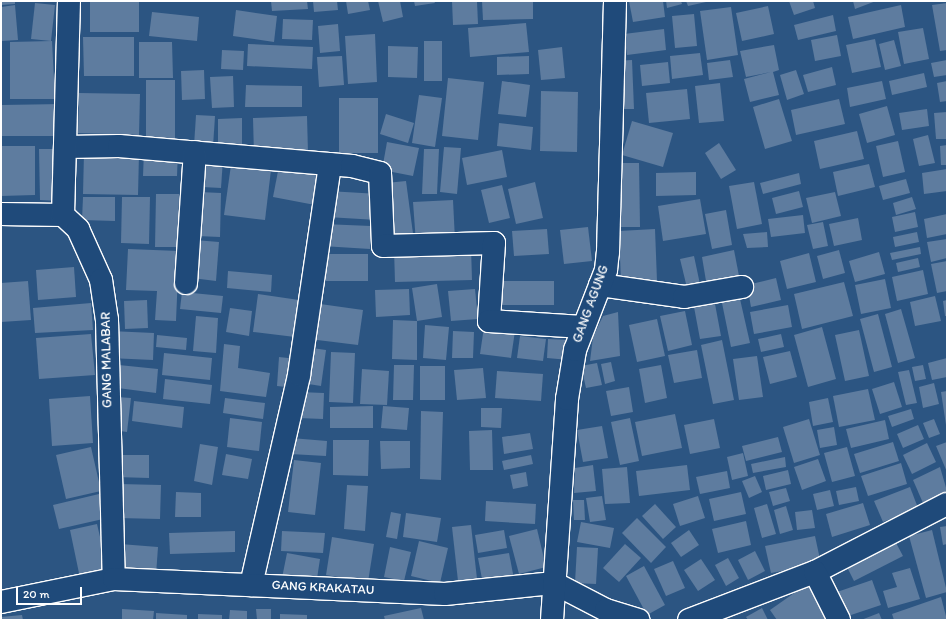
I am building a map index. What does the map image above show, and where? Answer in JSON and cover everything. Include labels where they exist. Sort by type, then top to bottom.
[{"type":"street","points":[[1,214],[63,215],[69,1]]},
{"type":"street","name":"GANG AGUNG","points":[[552,620],[567,399],[583,327],[600,285],[608,252],[615,1]]},
{"type":"street","points":[[66,147],[119,146],[195,152],[330,164],[380,173],[382,246],[494,243],[489,321],[583,327]]},
{"type":"street","points":[[186,283],[195,152]]},
{"type":"street","points":[[251,584],[299,375],[330,164]]},
{"type":"street","name":"GANG MALABAR","points":[[63,215],[78,229],[90,251],[105,296],[114,579]]},
{"type":"street","points":[[600,285],[684,298],[742,286]]},
{"type":"street","points":[[689,620],[815,572],[947,504]]},
{"type":"street","points":[[815,572],[839,620]]},
{"type":"street","name":"GANG KRAKATAU","points":[[1,602],[114,579],[251,584],[445,594],[554,582]]},
{"type":"street","points":[[554,582],[606,610],[639,620]]},
{"type":"building","points":[[1,1],[15,1],[15,4],[1,5]]},
{"type":"building","points":[[90,1],[139,1],[139,32],[90,32]]},
{"type":"building","points":[[271,1],[307,1],[308,9],[272,11]]},
{"type":"building","points":[[313,1],[337,1],[338,10],[314,12]]},
{"type":"building","points":[[346,1],[368,1],[370,10],[348,14]]},
{"type":"building","points":[[378,1],[400,1],[403,17],[383,22]]},
{"type":"building","points":[[414,1],[434,1],[435,3],[415,6]]},
{"type":"building","points":[[452,1],[477,1],[478,24],[453,25]]},
{"type":"building","points":[[482,1],[533,1],[533,19],[483,20]]},
{"type":"building","points":[[629,1],[663,1],[665,17],[633,22]]},
{"type":"building","points":[[666,1],[681,1],[682,4],[667,8]]},
{"type":"building","points":[[686,1],[706,1],[706,2],[688,6]]},
{"type":"building","points":[[789,1],[813,1],[815,8],[794,15]]},
{"type":"building","points":[[853,1],[876,1],[855,9]]},
{"type":"building","points":[[35,3],[55,5],[51,41],[31,39]]},
{"type":"building","points":[[947,3],[947,50],[940,51],[932,5]]},
{"type":"building","points":[[15,5],[18,40],[1,41],[1,7]]},
{"type":"building","points":[[901,5],[905,27],[853,39],[848,17]]},
{"type":"building","points":[[768,6],[774,34],[742,41],[736,13]]},
{"type":"building","points":[[731,7],[738,55],[707,60],[700,11]]},
{"type":"building","points":[[236,10],[277,16],[274,42],[233,36]]},
{"type":"building","points":[[152,12],[199,17],[197,41],[149,36]]},
{"type":"building","points":[[694,14],[697,46],[675,48],[672,16]]},
{"type":"building","points":[[833,15],[836,31],[798,40],[794,25]]},
{"type":"building","points":[[283,19],[313,20],[312,40],[282,39]]},
{"type":"building","points":[[526,23],[529,52],[470,57],[468,28]]},
{"type":"building","points":[[338,24],[340,51],[320,53],[318,26]]},
{"type":"building","points":[[923,28],[929,59],[904,64],[898,32]]},
{"type":"building","points":[[664,29],[666,50],[627,55],[624,34]]},
{"type":"building","points":[[375,34],[377,82],[348,84],[345,36]]},
{"type":"building","points":[[837,35],[841,56],[815,61],[811,40]]},
{"type":"building","points":[[83,37],[134,37],[134,76],[84,76]]},
{"type":"building","points":[[875,39],[881,67],[852,73],[846,45]]},
{"type":"building","points":[[894,40],[901,66],[885,70],[879,44]]},
{"type":"building","points":[[52,41],[55,99],[10,99],[10,42]]},
{"type":"building","points":[[424,41],[442,41],[442,81],[424,81]]},
{"type":"building","points":[[139,42],[172,42],[173,78],[139,78]]},
{"type":"building","points":[[248,44],[313,47],[312,69],[247,66]]},
{"type":"building","points":[[774,45],[779,70],[773,72],[779,95],[750,102],[744,79],[771,72],[746,77],[740,51]]},
{"type":"building","points":[[388,46],[418,47],[417,78],[388,77]]},
{"type":"building","points":[[562,47],[565,78],[541,80],[538,50]]},
{"type":"building","points":[[222,50],[244,51],[243,70],[221,69]]},
{"type":"building","points":[[700,53],[703,75],[672,79],[670,56]]},
{"type":"building","points":[[342,56],[344,85],[319,87],[317,57]]},
{"type":"building","points":[[529,56],[529,74],[497,75],[497,57]]},
{"type":"building","points":[[632,60],[634,109],[616,109],[614,61]]},
{"type":"building","points":[[730,60],[733,77],[709,80],[707,63]]},
{"type":"building","points":[[947,60],[947,75],[934,77],[931,63]]},
{"type":"building","points":[[668,62],[670,83],[642,86],[640,65]]},
{"type":"building","points":[[832,67],[836,85],[808,92],[803,75]]},
{"type":"building","points":[[204,70],[205,99],[182,100],[181,71]]},
{"type":"building","points":[[796,70],[804,94],[787,100],[780,75]]},
{"type":"building","points":[[924,73],[927,87],[892,95],[889,81]]},
{"type":"building","points":[[233,76],[234,107],[212,108],[210,77]]},
{"type":"building","points":[[448,78],[484,82],[478,140],[442,136]]},
{"type":"building","points":[[146,80],[175,80],[175,140],[146,140]]},
{"type":"building","points":[[502,81],[530,85],[526,117],[498,114]]},
{"type":"building","points":[[882,81],[886,99],[850,107],[847,88]]},
{"type":"building","points":[[947,81],[947,101],[940,102],[937,83]]},
{"type":"building","points":[[720,83],[724,121],[699,123],[695,86]]},
{"type":"building","points":[[246,85],[302,86],[302,107],[245,107]]},
{"type":"building","points":[[687,89],[690,119],[649,123],[646,93]]},
{"type":"building","points":[[541,91],[578,92],[577,152],[540,151]]},
{"type":"building","points":[[79,93],[140,94],[139,135],[78,133]]},
{"type":"building","points":[[419,95],[442,98],[435,147],[412,143]]},
{"type":"building","points":[[339,98],[378,98],[378,153],[339,153]]},
{"type":"building","points":[[779,99],[792,141],[765,149],[753,107]]},
{"type":"building","points":[[839,99],[845,124],[796,135],[791,110]]},
{"type":"building","points":[[63,104],[63,136],[1,136],[1,105]]},
{"type":"building","points":[[887,106],[895,135],[867,143],[859,114]]},
{"type":"building","points":[[927,109],[929,126],[902,130],[899,113]]},
{"type":"building","points":[[947,112],[947,139],[936,139],[934,113]]},
{"type":"building","points":[[386,114],[414,123],[408,143],[380,134]]},
{"type":"building","points":[[196,115],[215,116],[213,147],[194,146]]},
{"type":"building","points":[[307,116],[308,153],[254,155],[253,118]]},
{"type":"building","points":[[242,118],[242,151],[218,151],[218,119]]},
{"type":"building","points":[[632,121],[673,133],[663,167],[622,155]]},
{"type":"building","points":[[499,123],[533,127],[531,150],[497,146]]},
{"type":"building","points":[[857,131],[864,159],[820,169],[814,141]]},
{"type":"building","points":[[928,135],[935,163],[919,166],[913,139]]},
{"type":"building","points":[[898,141],[905,172],[883,177],[876,146]]},
{"type":"building","points":[[387,142],[419,148],[413,176],[382,170]]},
{"type":"building","points":[[719,143],[736,170],[721,179],[705,153]]},
{"type":"building","points":[[947,145],[947,165],[941,165],[940,146]]},
{"type":"building","points":[[1,146],[35,146],[35,195],[1,196]]},
{"type":"building","points":[[444,147],[461,148],[457,194],[440,192]]},
{"type":"building","points":[[39,149],[58,149],[58,201],[40,200]]},
{"type":"building","points":[[424,149],[439,149],[437,194],[422,194]]},
{"type":"building","points":[[502,150],[507,177],[467,185],[462,158]]},
{"type":"building","points":[[144,151],[178,151],[177,176],[143,176]]},
{"type":"building","points":[[84,153],[139,154],[138,195],[83,194]]},
{"type":"building","points":[[203,157],[223,159],[221,188],[202,187]]},
{"type":"building","points":[[618,163],[639,163],[640,227],[619,227]]},
{"type":"building","points":[[869,164],[875,187],[838,196],[833,172]]},
{"type":"building","points":[[231,165],[271,170],[265,220],[224,215]]},
{"type":"building","points":[[279,166],[321,174],[315,205],[273,197]]},
{"type":"building","points":[[947,169],[947,191],[924,194],[922,173]]},
{"type":"building","points":[[696,172],[696,195],[656,196],[656,173]]},
{"type":"building","points":[[799,173],[801,184],[763,194],[760,183]]},
{"type":"building","points":[[906,179],[910,193],[883,200],[879,186]]},
{"type":"building","points":[[406,181],[414,241],[394,243],[386,183]]},
{"type":"building","points":[[535,182],[543,218],[516,224],[508,189]]},
{"type":"building","points":[[754,182],[762,224],[737,229],[729,186]]},
{"type":"building","points":[[502,185],[510,218],[489,223],[481,190]]},
{"type":"building","points":[[328,191],[379,194],[377,220],[327,217]]},
{"type":"building","points":[[799,191],[803,207],[776,214],[772,198]]},
{"type":"building","points":[[199,192],[221,193],[220,237],[197,236]]},
{"type":"building","points":[[835,192],[841,216],[812,223],[806,198]]},
{"type":"building","points":[[156,194],[179,194],[178,247],[155,247]]},
{"type":"building","points":[[83,197],[115,197],[115,221],[82,220]]},
{"type":"building","points":[[122,197],[150,197],[149,244],[121,243]]},
{"type":"building","points":[[912,197],[916,209],[896,215],[893,203]]},
{"type":"building","points":[[700,199],[706,234],[663,241],[658,206]]},
{"type":"building","points":[[453,200],[455,240],[416,243],[413,202]]},
{"type":"building","points":[[726,210],[732,245],[712,249],[705,214]]},
{"type":"building","points":[[915,212],[918,227],[895,232],[892,217]]},
{"type":"building","points":[[947,214],[947,234],[927,238],[924,219]]},
{"type":"building","points":[[803,215],[805,233],[771,237],[768,219]]},
{"type":"building","points":[[858,218],[862,240],[834,246],[829,224]]},
{"type":"building","points":[[823,222],[828,246],[813,249],[807,225]]},
{"type":"building","points":[[323,224],[371,226],[370,249],[322,246]]},
{"type":"building","points":[[588,227],[592,261],[564,264],[560,230]]},
{"type":"building","points":[[547,229],[549,254],[514,256],[512,231]]},
{"type":"building","points":[[655,229],[657,281],[621,282],[619,231]]},
{"type":"building","points":[[767,232],[768,247],[747,248],[743,234]]},
{"type":"building","points":[[917,232],[919,242],[895,247],[893,237]]},
{"type":"building","points":[[947,239],[947,258],[931,262],[927,242]]},
{"type":"building","points":[[195,240],[219,242],[216,281],[192,278]]},
{"type":"building","points":[[471,247],[472,280],[395,282],[394,249]]},
{"type":"building","points":[[920,247],[921,254],[892,260],[890,253]]},
{"type":"building","points":[[128,249],[179,251],[176,321],[155,320],[157,291],[126,290]]},
{"type":"building","points":[[734,250],[740,281],[707,287],[702,257]]},
{"type":"building","points":[[839,250],[845,273],[823,279],[817,256]]},
{"type":"building","points":[[879,252],[885,274],[855,282],[849,261]]},
{"type":"building","points":[[809,253],[816,282],[787,289],[780,261]]},
{"type":"building","points":[[326,254],[368,254],[368,281],[326,281]]},
{"type":"building","points":[[694,256],[701,289],[688,292],[680,259]]},
{"type":"building","points":[[918,258],[920,267],[898,272],[896,263]]},
{"type":"building","points":[[947,261],[947,291],[937,293],[931,264]]},
{"type":"building","points":[[74,267],[76,297],[38,300],[36,270]]},
{"type":"building","points":[[923,270],[928,294],[897,301],[892,277]]},
{"type":"building","points":[[228,271],[272,275],[271,292],[227,288]]},
{"type":"building","points":[[776,278],[781,300],[751,307],[747,285]]},
{"type":"building","points":[[885,279],[891,308],[861,314],[855,285]]},
{"type":"building","points":[[28,281],[31,320],[1,322],[1,283]]},
{"type":"building","points":[[495,281],[554,281],[554,305],[495,305]]},
{"type":"building","points":[[844,282],[853,316],[802,329],[794,294]]},
{"type":"building","points":[[437,284],[442,317],[417,321],[412,288]]},
{"type":"building","points":[[409,289],[410,315],[376,317],[375,290]]},
{"type":"building","points":[[475,289],[478,319],[451,321],[448,291]]},
{"type":"building","points":[[182,292],[223,296],[221,313],[180,309]]},
{"type":"building","points":[[258,294],[299,300],[295,337],[253,332]]},
{"type":"building","points":[[935,296],[941,321],[915,326],[910,302]]},
{"type":"building","points":[[740,299],[750,343],[731,347],[722,303]]},
{"type":"building","points":[[147,300],[148,328],[125,329],[124,301]]},
{"type":"building","points":[[947,300],[947,316],[945,316],[943,301]]},
{"type":"building","points":[[91,303],[93,330],[35,333],[33,308]]},
{"type":"building","points":[[313,303],[363,310],[358,345],[309,339]]},
{"type":"building","points":[[715,304],[721,336],[700,339],[694,307]]},
{"type":"building","points":[[788,305],[792,327],[754,334],[750,312]]},
{"type":"building","points":[[230,308],[252,311],[249,336],[226,332]]},
{"type":"building","points":[[901,309],[915,358],[898,363],[885,314]]},
{"type":"building","points":[[685,311],[692,345],[668,351],[660,316]]},
{"type":"building","points":[[618,312],[620,356],[590,361],[593,337],[603,316]]},
{"type":"building","points":[[878,314],[892,367],[874,372],[860,319]]},
{"type":"building","points":[[196,316],[218,318],[216,353],[193,351]]},
{"type":"building","points":[[657,319],[665,356],[637,362],[629,325]]},
{"type":"building","points":[[393,320],[417,321],[417,360],[392,359]]},
{"type":"building","points":[[425,325],[449,327],[446,360],[423,358]]},
{"type":"building","points":[[484,327],[515,331],[511,358],[480,354]]},
{"type":"building","points":[[822,327],[836,379],[808,387],[794,335]]},
{"type":"building","points":[[859,330],[869,376],[845,381],[835,335]]},
{"type":"building","points":[[110,331],[154,333],[153,360],[109,358]]},
{"type":"building","points":[[453,331],[474,332],[473,358],[452,358]]},
{"type":"building","points":[[91,334],[95,375],[39,379],[36,338]]},
{"type":"building","points":[[781,334],[784,347],[761,352],[758,339]]},
{"type":"building","points":[[157,335],[187,338],[186,350],[156,347]]},
{"type":"building","points":[[520,336],[546,339],[543,361],[517,358]]},
{"type":"building","points":[[548,339],[570,340],[569,360],[547,358]]},
{"type":"building","points":[[722,340],[734,400],[713,404],[701,345]]},
{"type":"building","points":[[224,344],[240,346],[238,368],[270,373],[266,397],[220,391]]},
{"type":"building","points":[[305,347],[326,350],[321,386],[302,383]]},
{"type":"building","points":[[697,350],[702,378],[674,383],[668,355]]},
{"type":"building","points":[[790,351],[797,377],[770,384],[763,357]]},
{"type":"building","points":[[331,352],[355,353],[353,403],[329,402]]},
{"type":"building","points":[[164,353],[212,358],[210,380],[162,375]]},
{"type":"building","points":[[757,356],[763,397],[739,400],[733,359]]},
{"type":"building","points":[[279,357],[297,359],[295,388],[277,386]]},
{"type":"building","points":[[947,358],[947,377],[932,380],[928,363]]},
{"type":"building","points":[[611,362],[615,381],[605,384],[601,364]]},
{"type":"building","points":[[597,363],[602,385],[586,388],[581,366]]},
{"type":"building","points":[[109,364],[158,369],[156,393],[110,387]]},
{"type":"building","points":[[394,365],[414,365],[413,400],[393,400]]},
{"type":"building","points":[[661,365],[667,398],[645,403],[639,369]]},
{"type":"building","points":[[923,365],[926,379],[915,381],[912,367]]},
{"type":"building","points":[[420,366],[445,366],[445,400],[420,400]]},
{"type":"building","points":[[483,368],[486,398],[457,400],[454,370]]},
{"type":"building","points":[[362,369],[389,371],[387,405],[360,404]]},
{"type":"building","points":[[909,370],[917,403],[906,405],[898,372]]},
{"type":"building","points":[[497,371],[543,374],[541,401],[495,398]]},
{"type":"building","points":[[165,379],[212,385],[210,404],[163,399]]},
{"type":"building","points":[[894,382],[902,407],[880,414],[872,389]]},
{"type":"building","points":[[934,383],[939,404],[923,408],[919,387]]},
{"type":"building","points":[[629,387],[633,412],[611,416],[606,391]]},
{"type":"building","points":[[868,389],[875,420],[839,427],[833,396]]},
{"type":"building","points":[[947,391],[947,425],[946,425],[941,392]]},
{"type":"building","points":[[299,392],[324,393],[323,419],[298,418]]},
{"type":"building","points":[[90,396],[93,443],[52,446],[49,399]]},
{"type":"building","points":[[117,397],[131,398],[127,432],[113,430]]},
{"type":"building","points":[[225,398],[265,403],[263,419],[223,413]]},
{"type":"building","points":[[828,398],[833,422],[813,426],[809,402]]},
{"type":"building","points":[[134,401],[184,407],[182,428],[132,421]]},
{"type":"building","points":[[373,406],[373,428],[330,428],[330,407]]},
{"type":"building","points":[[383,406],[409,408],[407,430],[381,428]]},
{"type":"building","points":[[481,408],[502,408],[501,428],[481,427]]},
{"type":"building","points":[[911,409],[914,419],[892,427],[888,416]]},
{"type":"building","points":[[421,411],[443,412],[441,480],[420,479]]},
{"type":"building","points":[[675,414],[682,448],[642,456],[635,422]]},
{"type":"building","points":[[230,418],[262,422],[259,451],[227,447]]},
{"type":"building","points":[[630,418],[639,461],[620,465],[611,422]]},
{"type":"building","points":[[714,419],[720,448],[690,454],[684,425]]},
{"type":"building","points":[[809,419],[820,455],[794,463],[783,427]]},
{"type":"building","points":[[934,419],[940,434],[929,438],[923,423]]},
{"type":"building","points":[[885,420],[889,439],[851,448],[846,429]]},
{"type":"building","points":[[918,425],[924,439],[903,448],[897,434]]},
{"type":"building","points":[[602,426],[608,458],[583,462],[577,430]]},
{"type":"building","points":[[834,427],[837,445],[820,448],[817,430]]},
{"type":"building","points":[[492,430],[493,470],[470,470],[469,431]]},
{"type":"building","points":[[530,433],[533,449],[504,454],[502,437]]},
{"type":"building","points":[[778,437],[782,452],[746,461],[742,446]]},
{"type":"building","points":[[291,438],[327,441],[326,456],[290,454]]},
{"type":"building","points":[[333,440],[369,440],[368,476],[333,475]]},
{"type":"building","points":[[380,441],[410,441],[410,468],[381,469]]},
{"type":"building","points":[[893,442],[899,461],[860,473],[854,454]]},
{"type":"building","points":[[947,442],[947,472],[936,446]]},
{"type":"building","points":[[927,443],[936,462],[912,474],[903,455]]},
{"type":"building","points":[[200,444],[218,447],[212,485],[194,481]]},
{"type":"building","points":[[91,447],[101,491],[66,499],[56,455]]},
{"type":"building","points":[[847,447],[855,476],[832,482],[824,453]]},
{"type":"building","points":[[743,453],[748,476],[732,480],[727,457]]},
{"type":"building","points":[[226,454],[252,459],[248,479],[222,475]]},
{"type":"building","points":[[116,455],[149,455],[149,478],[115,477]]},
{"type":"building","points":[[531,455],[533,464],[504,470],[502,461]]},
{"type":"building","points":[[785,457],[786,467],[753,473],[751,464]]},
{"type":"building","points":[[818,459],[826,481],[802,490],[794,467]]},
{"type":"building","points":[[294,460],[321,463],[315,515],[288,512]]},
{"type":"building","points":[[901,463],[907,484],[868,496],[861,476]]},
{"type":"building","points":[[593,465],[596,491],[574,493],[575,468]]},
{"type":"building","points":[[687,465],[690,490],[639,496],[636,471]]},
{"type":"building","points":[[627,467],[630,503],[605,504],[602,469]]},
{"type":"building","points":[[940,467],[947,491],[923,503],[913,480]]},
{"type":"building","points":[[788,470],[791,484],[766,490],[763,476]]},
{"type":"building","points":[[727,471],[730,488],[700,494],[696,477]]},
{"type":"building","points":[[526,472],[528,486],[513,489],[510,475]]},
{"type":"building","points":[[755,476],[762,492],[749,498],[742,481]]},
{"type":"building","points":[[119,484],[161,485],[160,519],[118,518]]},
{"type":"building","points":[[347,485],[368,486],[365,531],[344,529]]},
{"type":"building","points":[[856,487],[859,501],[839,505],[836,491]]},
{"type":"building","points":[[910,487],[918,508],[883,522],[874,501]]},
{"type":"building","points":[[786,488],[790,501],[773,506],[769,492]]},
{"type":"building","points":[[830,490],[834,506],[817,510],[813,494]]},
{"type":"building","points":[[176,492],[201,493],[201,517],[175,517]]},
{"type":"building","points":[[741,492],[746,514],[714,521],[709,499]]},
{"type":"building","points":[[99,494],[103,519],[59,529],[53,505]]},
{"type":"building","points":[[602,496],[606,520],[590,522],[586,498]]},
{"type":"building","points":[[698,496],[705,518],[680,526],[673,504]]},
{"type":"building","points":[[573,500],[584,500],[585,520],[574,520]]},
{"type":"building","points":[[486,501],[536,504],[535,524],[485,521]]},
{"type":"building","points":[[863,503],[870,525],[832,537],[826,514]]},
{"type":"building","points":[[655,504],[676,527],[663,539],[642,516]]},
{"type":"building","points":[[767,504],[776,534],[762,538],[754,508]]},
{"type":"building","points":[[786,506],[793,530],[780,534],[774,510]]},
{"type":"building","points":[[812,510],[815,528],[797,530],[795,512]]},
{"type":"building","points":[[391,512],[401,514],[397,539],[386,537]]},
{"type":"building","points":[[406,513],[441,518],[437,542],[403,537]]},
{"type":"building","points":[[637,518],[666,547],[651,563],[622,533]]},
{"type":"building","points":[[746,521],[751,545],[718,553],[712,529]]},
{"type":"building","points":[[581,522],[614,528],[610,548],[577,542]]},
{"type":"building","points":[[97,524],[108,571],[80,578],[70,530]]},
{"type":"building","points":[[471,525],[477,579],[458,581],[452,527]]},
{"type":"building","points":[[947,526],[947,544],[943,545],[940,527]]},
{"type":"building","points":[[537,529],[546,567],[519,574],[509,536]]},
{"type":"building","points":[[504,530],[507,548],[478,553],[475,535]]},
{"type":"building","points":[[689,530],[699,545],[681,557],[671,543]]},
{"type":"building","points":[[932,530],[947,592],[926,598],[909,536]]},
{"type":"building","points":[[235,531],[235,552],[170,554],[169,533]]},
{"type":"building","points":[[282,531],[325,533],[323,553],[281,551]]},
{"type":"building","points":[[815,536],[821,564],[771,573],[765,546]]},
{"type":"building","points":[[332,537],[374,544],[368,582],[326,575]]},
{"type":"building","points":[[419,541],[448,548],[440,583],[411,576]]},
{"type":"building","points":[[895,541],[903,556],[854,581],[846,565]]},
{"type":"building","points":[[120,544],[158,547],[156,575],[118,572]]},
{"type":"building","points":[[625,544],[641,558],[619,582],[603,568]]},
{"type":"building","points":[[390,547],[411,552],[404,581],[384,577]]},
{"type":"building","points":[[577,547],[598,548],[596,584],[575,583]]},
{"type":"building","points":[[755,551],[765,571],[748,580],[738,560]]},
{"type":"building","points":[[287,553],[320,559],[316,585],[282,578]]},
{"type":"building","points":[[509,553],[514,579],[483,584],[478,558]]},
{"type":"building","points":[[728,558],[739,578],[726,586],[715,565]]},
{"type":"building","points":[[701,559],[715,580],[698,591],[684,570]]},
{"type":"building","points":[[673,561],[685,588],[666,596],[654,569]]},
{"type":"building","points":[[644,566],[665,605],[647,615],[626,576]]},
{"type":"building","points":[[910,568],[920,599],[888,608],[883,591],[897,587],[892,573]]},
{"type":"building","points":[[872,580],[881,605],[845,617],[837,592]]},
{"type":"building","points":[[807,584],[830,620],[777,620],[770,610]]},
{"type":"building","points":[[941,597],[947,620],[894,620],[892,614]]},
{"type":"building","points":[[421,608],[424,620],[385,620],[384,616]]},
{"type":"building","points":[[762,608],[768,620],[748,620],[746,617]]},
{"type":"building","points":[[122,609],[154,611],[153,620],[122,620]]},
{"type":"building","points":[[256,609],[271,609],[271,620],[257,620]]},
{"type":"building","points":[[230,610],[247,611],[247,620],[229,620]]},
{"type":"building","points":[[156,613],[187,615],[187,620],[156,620]]},
{"type":"building","points":[[879,613],[882,620],[861,620]]},
{"type":"building","points":[[198,614],[222,615],[222,620],[198,620]]},
{"type":"building","points":[[280,614],[307,615],[307,620],[280,620]]},
{"type":"building","points":[[22,615],[23,620],[1,620],[1,617]]}]
